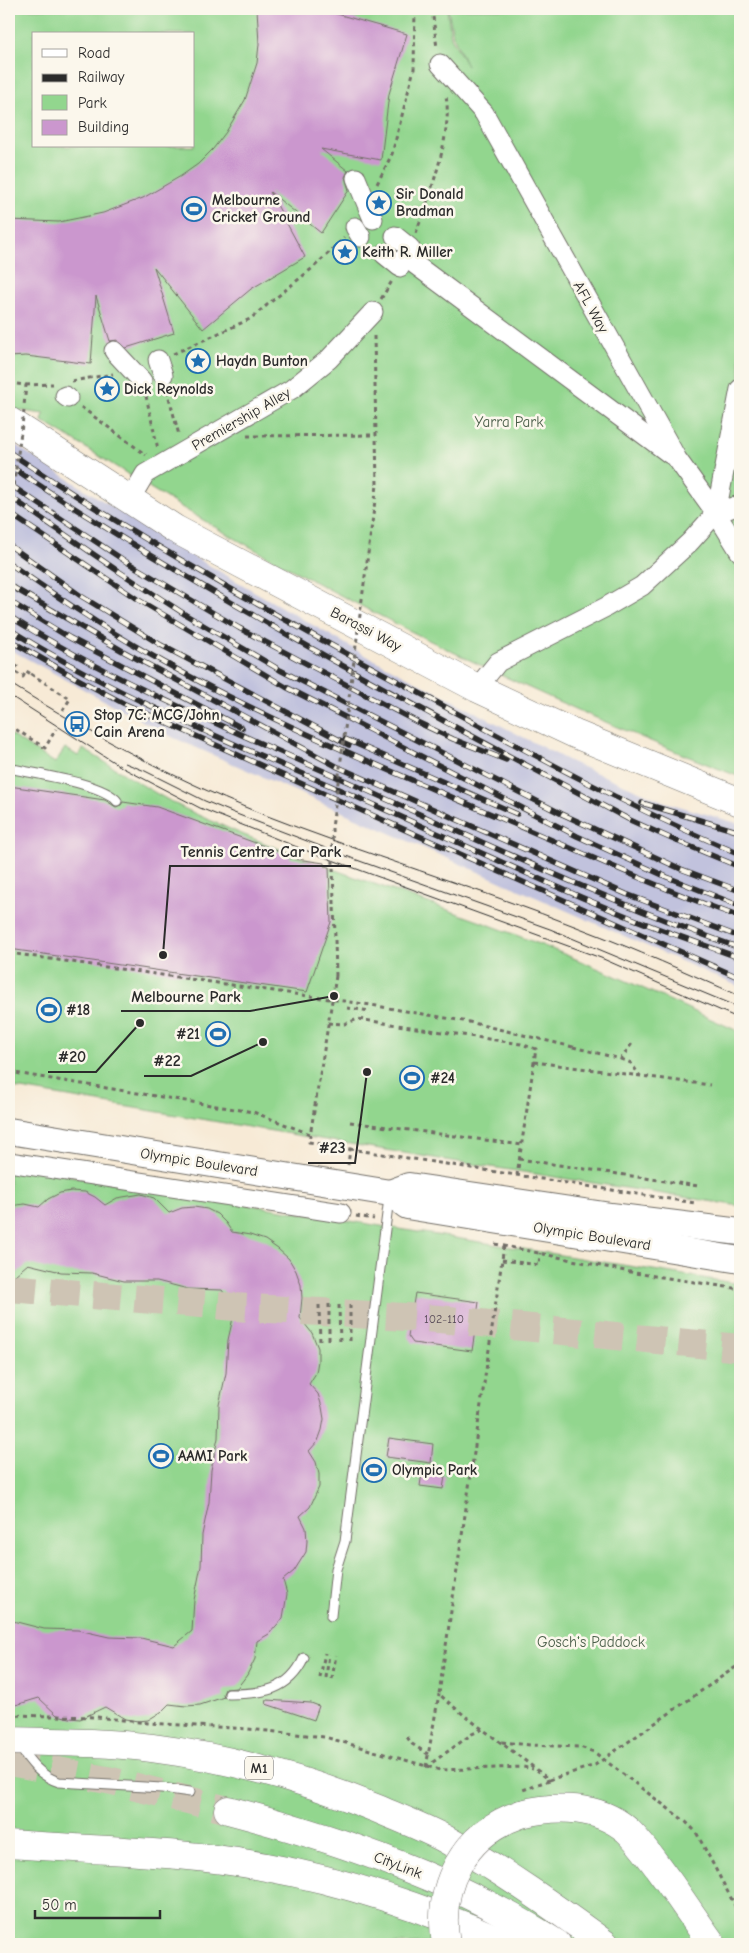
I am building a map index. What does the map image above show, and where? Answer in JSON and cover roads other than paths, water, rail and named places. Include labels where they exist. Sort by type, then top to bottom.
[{"type":"main road","name":"Barassi Way","points":[[9,421],[175,530],[477,688],[575,734],[740,802]]},
{"type":"main road","name":"Olympic Boulevard","points":[[9,1131],[390,1193],[407,1206],[740,1260]]},
{"type":"main road","name":"Olympic Boulevard","points":[[390,1193],[409,1186],[611,1216],[740,1232]]},
{"type":"main road","name":"M1","points":[[13,1741],[150,1748],[223,1760],[298,1780],[356,1800],[446,1840],[535,1895],[604,1944]]},
{"type":"main road","points":[[446,1944],[443,1914],[445,1898],[455,1871],[462,1858],[485,1834],[506,1820],[519,1804],[540,1810],[566,1808],[593,1813],[618,1824],[633,1836],[646,1851],[712,1944]]},
{"type":"main road","name":"CityLink","points":[[228,1810],[355,1849],[428,1876],[515,1919],[557,1944]]},
{"type":"main road","points":[[9,1844],[212,1859],[289,1871],[357,1888],[401,1902],[454,1921],[508,1944]]},
{"type":"street","name":"AFL Way","points":[[440,64],[484,113],[677,459],[716,513],[740,552]]},
{"type":"street","points":[[356,178],[370,211]]},
{"type":"street","points":[[395,236],[405,257],[677,459]]},
{"type":"street","points":[[384,254],[405,257]]},
{"type":"street","name":"Premiership Alley","points":[[129,501],[144,474],[292,389],[329,360],[373,312]]},
{"type":"street","points":[[114,352],[138,376]]},
{"type":"street","points":[[716,513],[740,389]]},
{"type":"street","points":[[477,688],[498,662],[606,607],[642,586],[690,542],[716,513],[740,505]]},
{"type":"street","points":[[9,1162],[341,1213]]},
{"type":"lane","points":[[9,768],[98,788],[117,801]]},
{"type":"lane","points":[[331,1616],[336,1569],[346,1541],[390,1193]]},
{"type":"lane","points":[[229,1694],[269,1691],[295,1673],[304,1658]]},
{"type":"lane","points":[[13,1741],[38,1771],[48,1778],[59,1782],[162,1788],[190,1792]]},
{"type":"tunnel","points":[[9,1288],[235,1307],[439,1319],[740,1348]]},
{"type":"tunnel","points":[[9,1762],[112,1781],[228,1810]]},
{"type":"tram line","points":[[9,683],[130,753],[193,784],[257,812],[582,929],[740,996]]},
{"type":"tram line","points":[[9,695],[123,768],[200,808],[302,849],[601,958],[740,1019]]},
{"type":"tram line","points":[[125,763],[239,815],[354,859],[550,929],[740,1008]]},
{"type":"railway","points":[[9,452],[162,549],[319,638],[581,779],[700,837],[740,854]]},
{"type":"railway","points":[[9,465],[153,557],[383,688],[630,820],[740,867]]},
{"type":"railway","points":[[9,484],[125,561],[239,628],[417,722],[506,760]]},
{"type":"railway","points":[[9,496],[186,615],[280,670],[562,814],[681,869],[740,891]]},
{"type":"railway","points":[[9,513],[137,599],[286,687],[577,836],[667,877],[740,906]]},
{"type":"railway","points":[[9,545],[81,596],[161,645],[349,745]]},
{"type":"railway","points":[[9,563],[126,641],[207,686],[289,726],[619,869],[740,917]]},
{"type":"railway","points":[[9,585],[121,650],[338,767],[626,894],[740,937]]},
{"type":"railway","points":[[9,601],[70,638],[242,728]]},
{"type":"railway","points":[[9,616],[90,663],[217,724],[591,890],[740,948]]},
{"type":"railway","points":[[9,629],[94,677],[226,741],[582,897],[657,928],[740,958]]},
{"type":"railway","points":[[9,640],[123,703],[740,978]]},
{"type":"railway","points":[[345,739],[517,814]]},
{"type":"railway","points":[[642,803],[740,832]]},
{"type":"place","name":"Sir Donald Bradman","points":[[379,203]]},
{"type":"place","name":"Melbourne Cricket Ground","points":[[194,209]]},
{"type":"place","name":"Keith R. Miller","points":[[345,252]]},
{"type":"place","name":"Haydn Bunton","points":[[198,361]]},
{"type":"place","name":"Dick Reynolds","points":[[107,389]]},
{"type":"place","name":"Stop 7C: MCG/John Cain Arena","points":[[77,724]]},
{"type":"place","name":"Tennis Centre Car Park","points":[[163,955]]},
{"type":"place","name":"Melbourne Park","points":[[334,996]]},
{"type":"place","name":"#18","points":[[49,1010]]},
{"type":"place","name":"#20","points":[[140,1023]]},
{"type":"place","name":"#21","points":[[218,1034]]},
{"type":"place","name":"#22","points":[[263,1042]]},
{"type":"place","name":"#23","points":[[367,1072]]},
{"type":"place","name":"#24","points":[[412,1078]]},
{"type":"place","name":"AAMI Park","points":[[161,1456]]},
{"type":"place","name":"Olympic Park","points":[[374,1470]]},
{"type":"park label","name":"Yarra Park","points":[[509,422]]},
{"type":"park label","name":"Gosch's Paddock","points":[[591,1642]]}]
